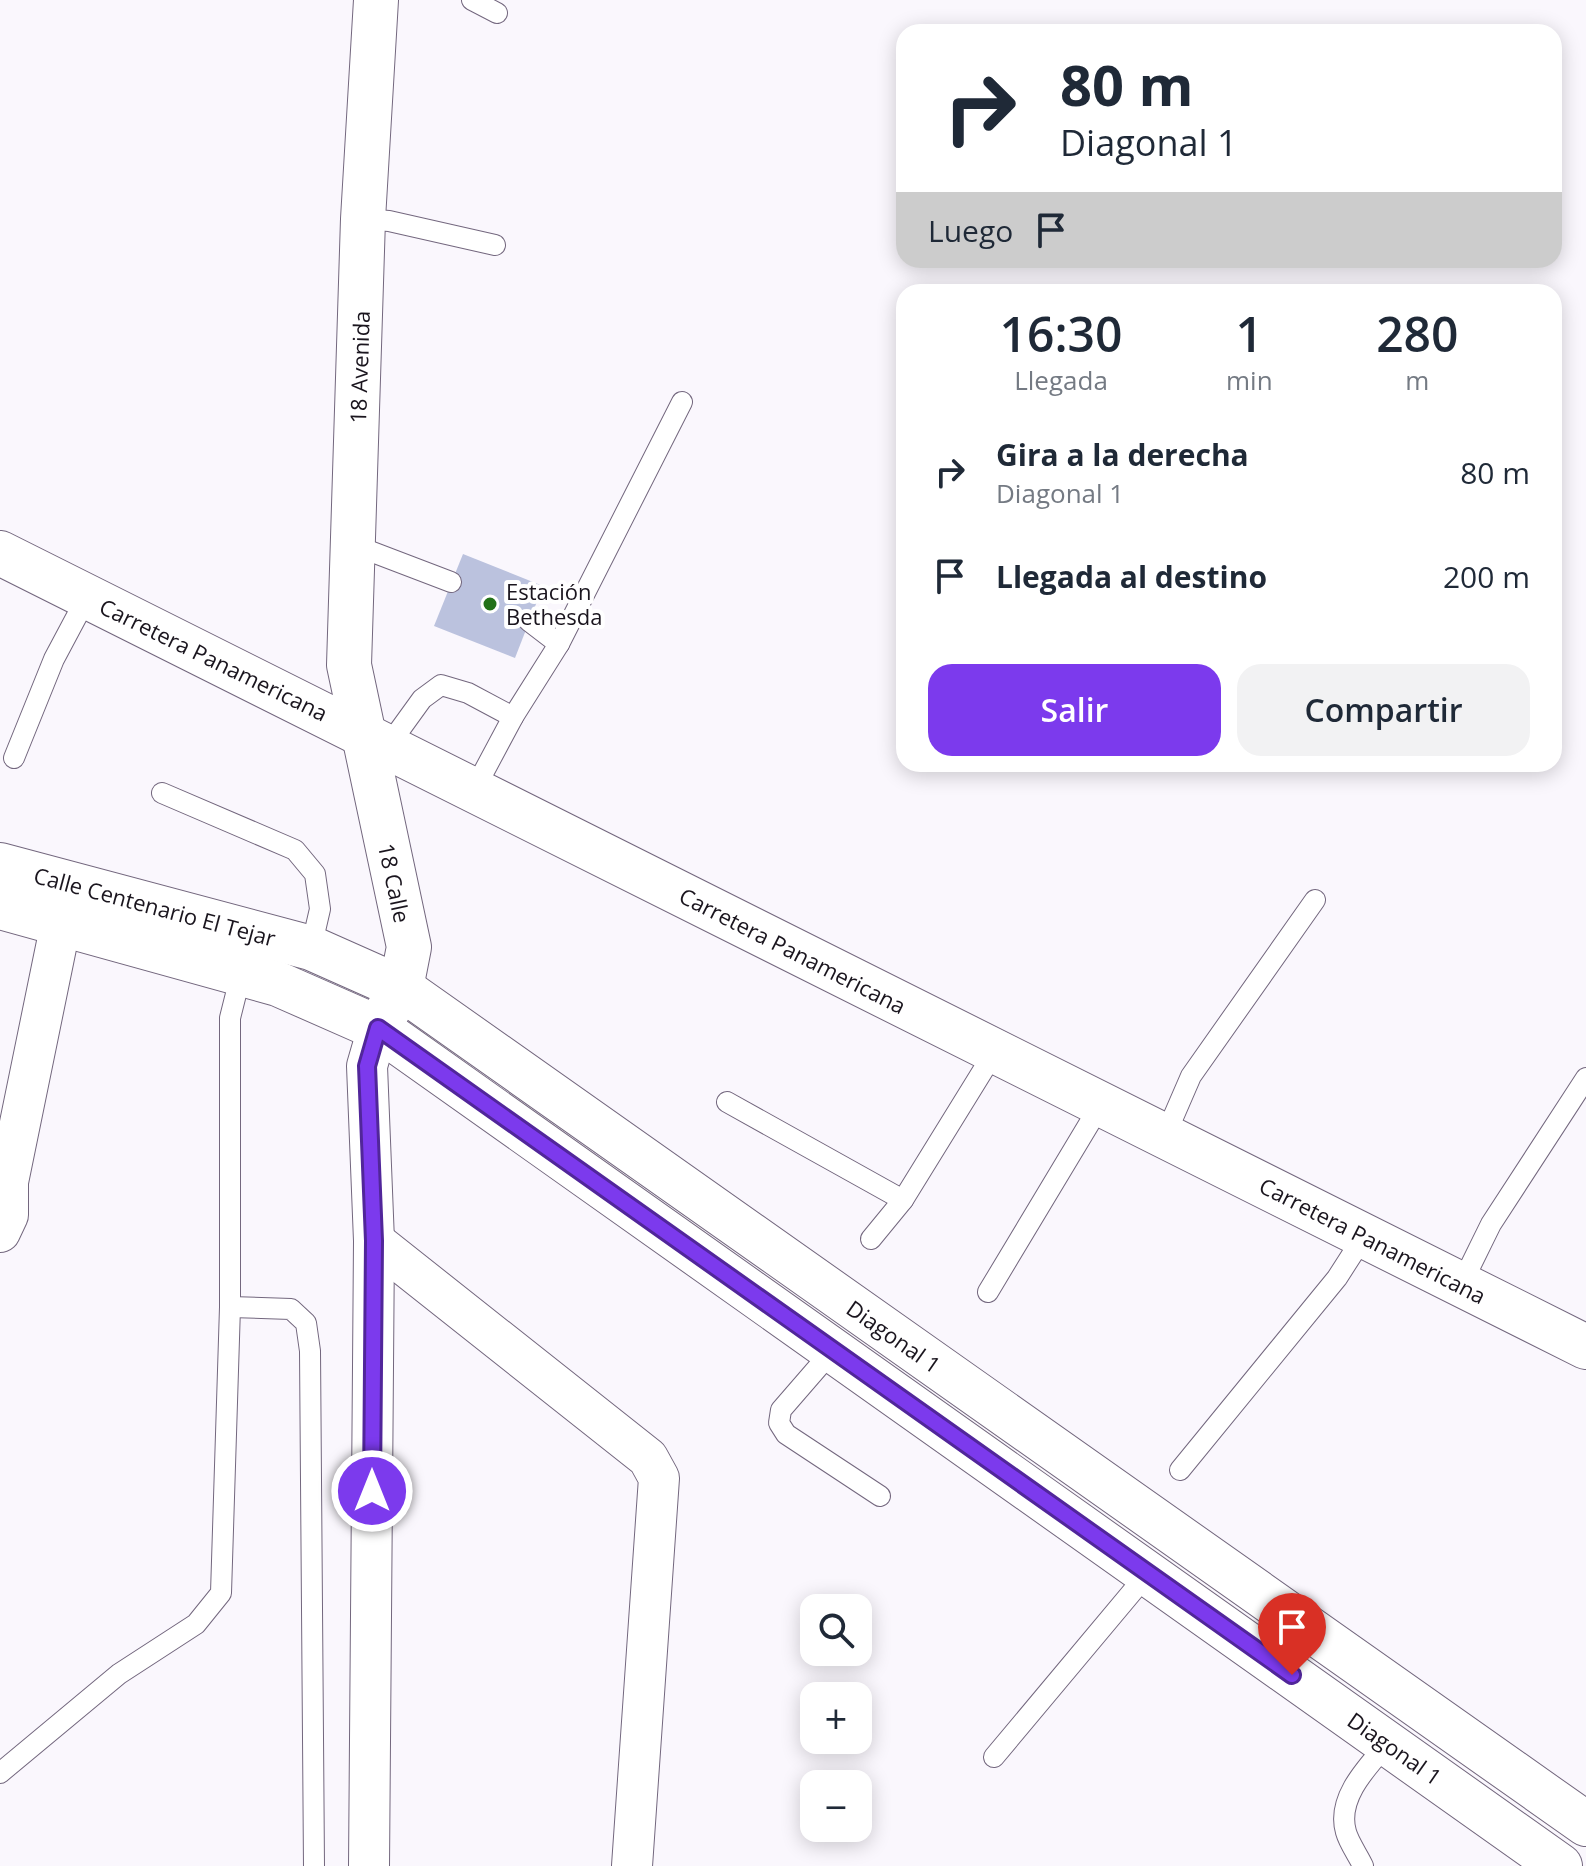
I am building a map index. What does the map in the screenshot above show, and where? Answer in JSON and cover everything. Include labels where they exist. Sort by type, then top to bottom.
[{"type":"main road","name":"18 Avenida","points":[[376,0],[363,219],[349,665],[376,740]]},
{"type":"main road","name":"Carretera Panamericana","points":[[0,553],[1586,1347]]},
{"type":"main road","name":"18 Calle","points":[[376,740],[409,947],[401,988],[378,1028]]},
{"type":"main road","name":"Calle Centenario El Tejar","points":[[0,865],[311,948]]},
{"type":"main road","name":"Calle Centenario El Tejar","points":[[0,907],[260,979]]},
{"type":"main road","name":"Diagonal 1","points":[[311,948],[401,988],[1586,1824]]},
{"type":"main road","name":"Diagonal 1","points":[[260,979],[378,1028],[1560,1866]]},
{"type":"street","points":[[0,1232],[8,1215],[8,1182],[61,923]]},
{"type":"street","points":[[369,1866],[374,1241],[367,1066],[378,1028]]},
{"type":"street","points":[[374,1241],[648,1458],[659,1478],[632,1866]]},
{"type":"lane","points":[[472,0],[497,13]]},
{"type":"lane","points":[[363,219],[389,221],[495,245]]},
{"type":"lane","points":[[474,790],[513,717],[559,644],[682,402]]},
{"type":"lane","points":[[354,545],[451,582]]},
{"type":"lane","points":[[14,758],[54,659],[87,597]]},
{"type":"lane","points":[[529,621],[559,644]]},
{"type":"lane","points":[[376,740],[441,685],[468,693],[513,717]]},
{"type":"lane","points":[[162,793],[295,850],[315,874],[320,909],[311,948]]},
{"type":"lane","points":[[1165,1136],[1191,1076],[1315,900]]},
{"type":"lane","points":[[0,1773],[119,1674],[196,1624],[221,1593],[230,1307],[230,1018],[260,979]]},
{"type":"lane","points":[[871,1239],[903,1200],[995,1051]]},
{"type":"lane","points":[[1461,1285],[1491,1224],[1586,1078]]},
{"type":"lane","points":[[727,1102],[903,1200]]},
{"type":"lane","points":[[988,1292],[1101,1104]]},
{"type":"lane","points":[[1180,1470],[1337,1278],[1364,1236]]},
{"type":"lane","points":[[230,1307],[291,1309],[306,1323],[310,1351],[314,1866]]},
{"type":"lane","points":[[833,1350],[781,1410],[779,1423],[786,1434],[880,1496]]},
{"type":"lane","points":[[994,1757],[1148,1573]]},
{"type":"lane","points":[[1363,1866],[1345,1831],[1345,1806],[1362,1775],[1388,1743]]},
{"type":"building","name":"Estación Bethesda","points":[[463,554],[543,586],[515,658],[434,626]]},
{"type":"place","name":"Estación Bethesda","points":[[490,604]]},
{"type":"route","points":[[372,1491],[374,1241],[367,1066],[378,1028],[1292,1675]]}]
